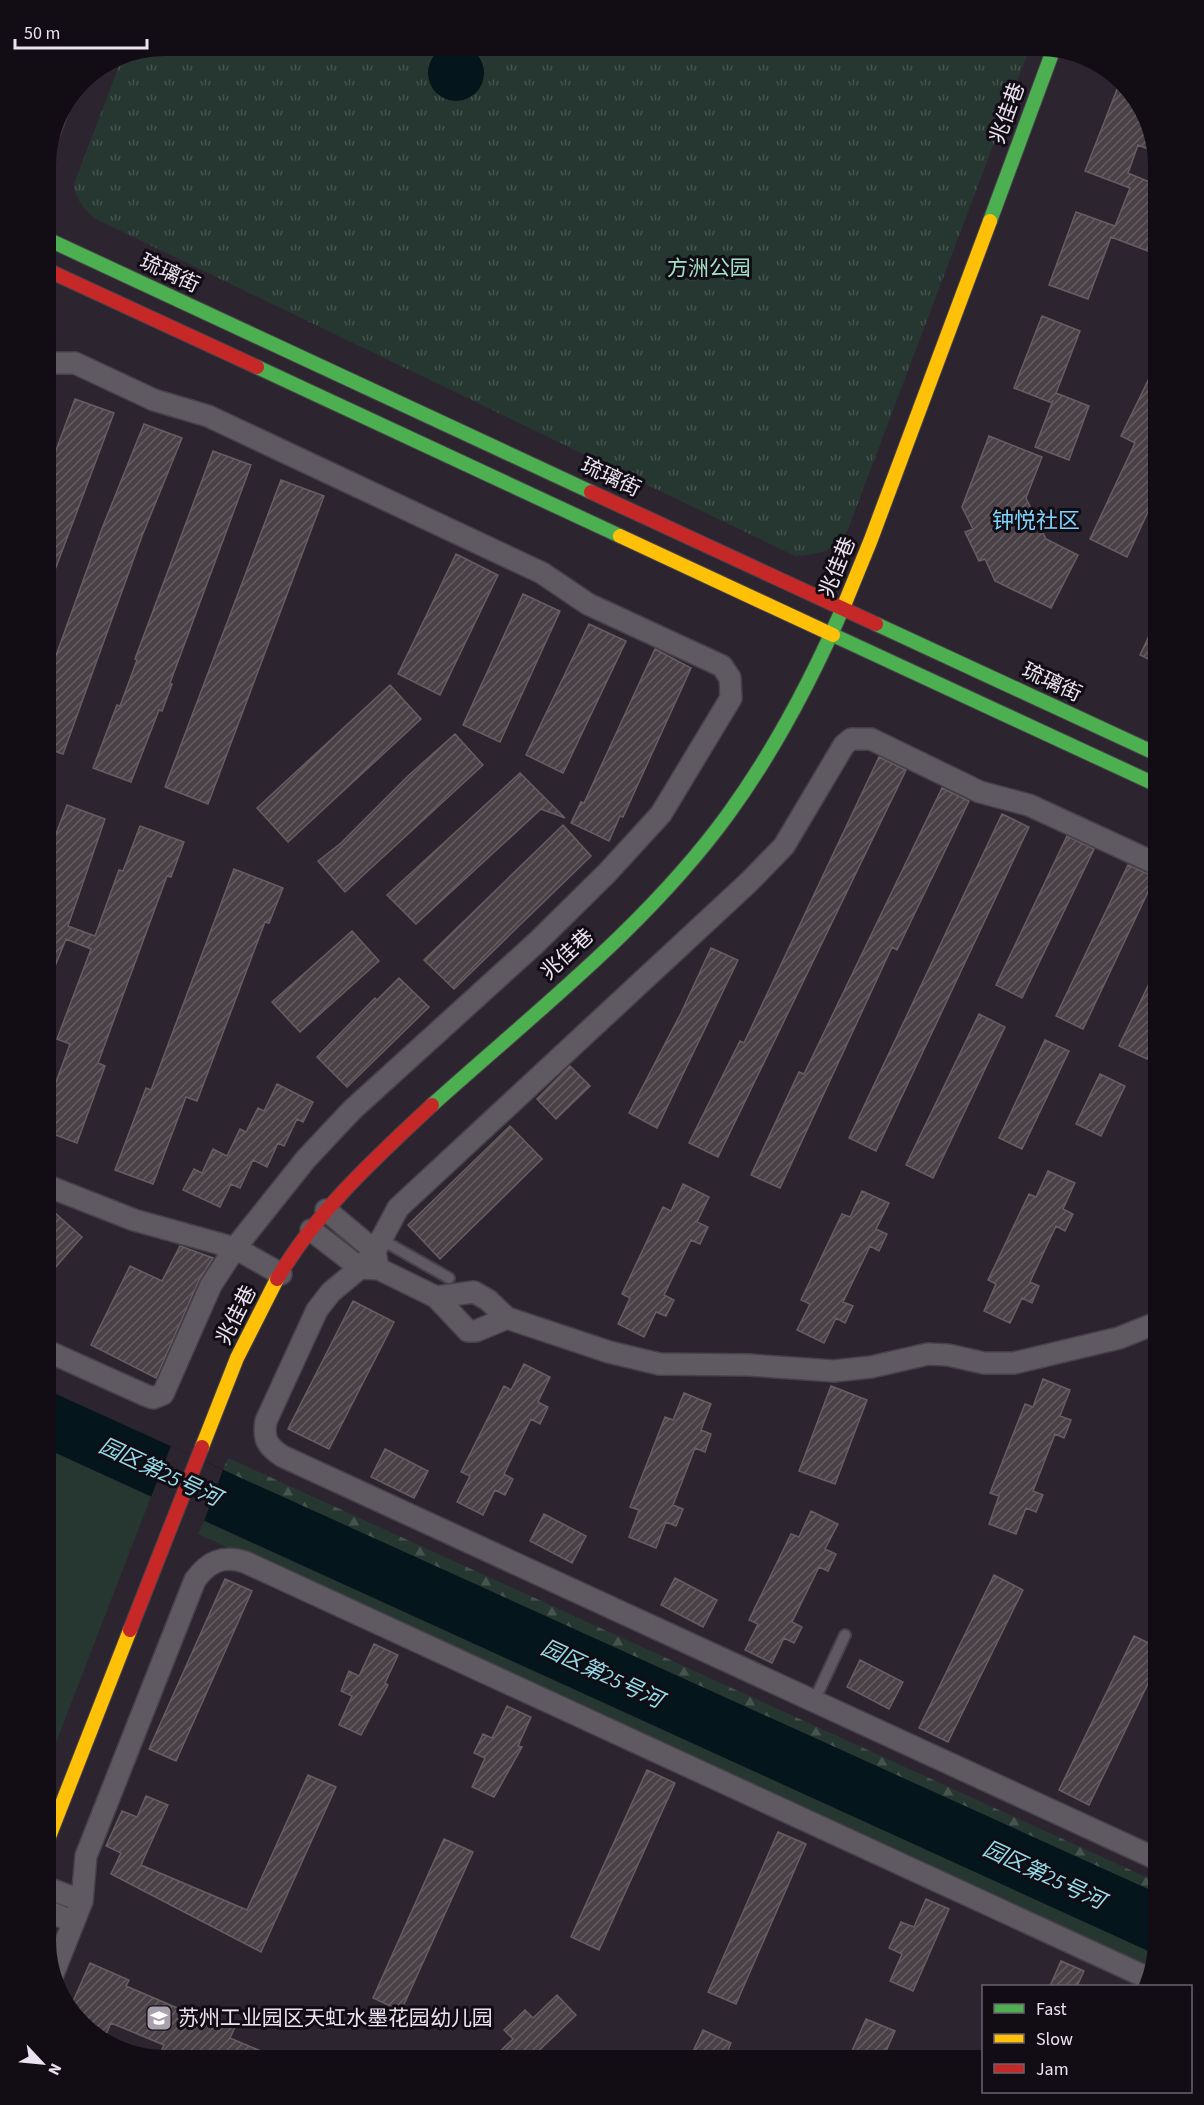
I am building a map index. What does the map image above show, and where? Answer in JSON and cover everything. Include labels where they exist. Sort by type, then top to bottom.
[{"type":"main road","name":"兆佳巷","points":[[56,1819],[197,1458],[249,1333],[281,1274],[310,1230],[384,1149],[595,957],[702,848],[731,810],[791,716],[844,608],[1051,57]]},
{"type":"main road","name":"琉璃街","points":[[56,243],[1148,750]]},
{"type":"main road","points":[[56,274],[1148,781]]},
{"type":"street","points":[[56,363],[75,363],[154,400],[208,416],[542,573],[588,604],[722,666],[733,688],[727,707],[685,770],[661,814],[638,842],[537,942],[352,1110],[306,1159],[235,1248],[211,1285],[166,1388],[158,1397],[145,1395],[56,1355]]},
{"type":"street","points":[[1148,861],[1029,805],[980,792],[871,739],[851,739],[844,745],[784,846],[749,882],[398,1208],[374,1257],[331,1292],[317,1310],[266,1421],[264,1434],[272,1450],[1148,1855]]},
{"type":"street","points":[[56,1189],[134,1220],[235,1248],[281,1274]]},
{"type":"street","points":[[326,1210],[374,1257]]},
{"type":"street","points":[[310,1230],[374,1257],[436,1298],[468,1331],[476,1331],[507,1318]]},
{"type":"street","points":[[436,1298],[474,1292],[488,1300],[507,1318],[609,1353],[659,1364],[749,1365],[834,1371],[871,1367],[928,1354],[948,1355],[984,1363],[1014,1363],[1119,1338],[1148,1326]]},
{"type":"street","points":[[58,1962],[82,1901],[86,1856],[195,1580],[214,1562],[234,1559],[1142,1975]]},
{"type":"street","points":[[56,1891],[82,1901]]},
{"type":"street","points":[[56,1915],[74,1922]]},
{"type":"lane","points":[[374,1257],[449,1278]]},
{"type":"lane","points":[[814,1701],[846,1635]]},
{"type":"green space","name":"方洲公园","points":[[158,56],[1027,56],[844,540],[821,552],[809,555],[795,556],[96,219],[78,199],[74,184],[119,66],[143,58]]},
{"type":"green space","points":[[56,1453],[151,1497],[56,1743]]},
{"type":"green space","points":[[228,1458],[1148,1878],[1148,1889],[223,1470]]},
{"type":"green space","points":[[204,1521],[1148,1951],[1145,1969],[198,1534]]},
{"type":"water","points":[[434,56],[478,56],[484,68],[484,78],[479,89],[472,96],[461,101],[451,101],[440,96],[433,89],[428,78],[428,68]]},
{"type":"water","name":"园区第25号河","points":[[56,1394],[1148,1889],[1148,1951],[56,1453]]},
{"type":"pier","points":[[171,1446],[223,1470],[204,1521],[151,1497]]},
{"type":"building","points":[[1117,89],[1137,116],[1148,149],[1138,145],[1128,173],[1148,181],[1148,251],[1111,237],[1088,299],[1049,285],[1076,212],[1115,226],[1130,188],[1085,171]]},
{"type":"building","points":[[1042,316],[1080,331],[1056,393],[1089,406],[1069,460],[1035,447],[1052,403],[1014,388]]},
{"type":"building","points":[[1148,381],[1148,512],[1127,557],[1090,539],[1135,443],[1121,436]]},
{"type":"building","points":[[75,399],[114,413],[56,567],[56,450]]},
{"type":"building","points":[[144,424],[182,438],[142,536],[63,754],[56,752],[56,656],[101,531]]},
{"type":"building","points":[[989,436],[1042,457],[1026,498],[1046,539],[1078,555],[1051,608],[995,581],[985,559],[979,561],[965,532],[973,529],[962,507]]},
{"type":"building","points":[[213,451],[251,465],[170,683],[172,684],[162,711],[159,710],[131,782],[93,768],[117,705],[120,706],[137,660],[135,659]]},
{"type":"building","points":[[281,480],[324,496],[208,804],[165,787]]},
{"type":"building","points":[[456,554],[498,575],[440,695],[398,674]]},
{"type":"building","points":[[523,594],[560,611],[500,742],[463,725]]},
{"type":"building","points":[[589,624],[626,641],[563,773],[526,755]]},
{"type":"building","points":[[1148,638],[1148,659],[1140,655]]},
{"type":"building","points":[[655,649],[691,668],[623,817],[620,816],[609,841],[571,823],[581,802],[584,803]]},
{"type":"building","points":[[390,685],[421,719],[288,842],[257,808]]},
{"type":"building","points":[[455,734],[483,765],[345,892],[318,861],[341,843],[408,776]]},
{"type":"building","points":[[879,757],[906,770],[718,1157],[689,1143],[740,1041],[744,1043]]},
{"type":"building","points":[[520,773],[565,818],[541,809],[416,924],[387,895]]},
{"type":"building","points":[[942,788],[969,801],[897,950],[892,947],[780,1188],[751,1175],[799,1072],[804,1074]]},
{"type":"building","points":[[67,805],[105,819],[68,926],[95,936],[119,870],[123,871],[140,826],[184,842],[171,877],[167,876],[98,1063],[105,1066],[77,1143],[56,1135],[56,1082],[70,1044],[57,1039],[91,949],[66,939],[56,964],[56,834]]},
{"type":"building","points":[[1002,814],[1029,827],[876,1151],[849,1138]]},
{"type":"building","points":[[563,825],[591,856],[454,989],[424,960]]},
{"type":"building","points":[[1067,836],[1094,849],[1022,998],[996,985]]},
{"type":"building","points":[[1128,865],[1148,874],[1148,892],[1083,1029],[1056,1016]]},
{"type":"building","points":[[234,869],[283,888],[269,923],[265,922],[197,1101],[186,1097],[153,1184],[115,1170],[146,1088],[151,1090]]},
{"type":"building","points":[[352,931],[379,961],[300,1032],[272,1002]]},
{"type":"building","points":[[711,948],[738,960],[657,1128],[629,1113],[681,1013]]},
{"type":"building","points":[[399,978],[429,1007],[347,1087],[317,1057],[375,998],[377,1000]]},
{"type":"building","points":[[1148,986],[1147,1059],[1119,1046]]},
{"type":"building","points":[[979,1014],[1005,1027],[933,1178],[906,1165]]},
{"type":"building","points":[[1045,1040],[1069,1051],[1022,1149],[999,1138]]},
{"type":"building","points":[[570,1066],[590,1086],[556,1119],[537,1099]]},
{"type":"building","points":[[1100,1074],[1125,1086],[1101,1136],[1076,1124]]},
{"type":"building","points":[[277,1084],[313,1102],[303,1122],[297,1119],[284,1146],[278,1143],[267,1167],[253,1160],[240,1188],[231,1184],[220,1207],[183,1190],[194,1169],[202,1173],[213,1149],[227,1156],[240,1129],[246,1132],[258,1108],[264,1111]]},
{"type":"building","points":[[510,1126],[542,1159],[440,1259],[408,1225]]},
{"type":"building","points":[[1048,1171],[1075,1183],[1063,1209],[1073,1214],[1065,1231],[1056,1226],[1030,1282],[1039,1286],[1032,1303],[1022,1298],[1010,1323],[984,1311],[996,1284],[988,1280],[1029,1194],[1036,1197]]},
{"type":"building","points":[[683,1184],[709,1197],[697,1222],[708,1227],[700,1244],[691,1240],[664,1295],[674,1300],[666,1316],[656,1312],[644,1337],[618,1324],[630,1298],[622,1294],[663,1207],[671,1211]]},
{"type":"building","points":[[862,1191],[889,1203],[876,1229],[887,1234],[879,1251],[870,1246],[843,1302],[853,1306],[845,1323],[836,1318],[824,1343],[797,1330],[810,1304],[801,1300],[842,1214],[850,1217]]},
{"type":"building","points":[[56,1214],[82,1237],[56,1267]]},
{"type":"building","points":[[180,1246],[213,1258],[199,1280],[156,1378],[91,1345],[130,1266],[162,1281]]},
{"type":"building","points":[[353,1301],[394,1322],[329,1449],[288,1429]]},
{"type":"building","points":[[524,1364],[550,1377],[538,1402],[548,1407],[540,1424],[531,1419],[504,1474],[513,1479],[505,1495],[495,1490],[483,1515],[457,1502],[470,1476],[461,1472],[504,1386],[511,1390]]},
{"type":"building","points":[[1043,1379],[1070,1390],[1060,1416],[1071,1420],[1064,1438],[1055,1434],[1033,1491],[1043,1495],[1036,1512],[1026,1508],[1016,1534],[989,1524],[999,1496],[990,1493],[1025,1404],[1033,1407]]},
{"type":"building","points":[[831,1386],[867,1400],[835,1484],[799,1471]]},
{"type":"building","points":[[684,1393],[711,1404],[701,1430],[711,1434],[705,1452],[695,1448],[673,1505],[683,1509],[676,1526],[666,1522],[656,1548],[629,1537],[639,1510],[630,1507],[665,1417],[673,1420]]},
{"type":"building","points":[[385,1449],[428,1471],[414,1498],[371,1477]]},
{"type":"building","points":[[811,1511],[838,1524],[825,1549],[836,1554],[828,1571],[819,1567],[792,1622],[802,1627],[794,1643],[784,1638],[772,1663],[745,1650],[758,1624],[749,1620],[791,1534],[799,1537]]},
{"type":"building","points":[[544,1514],[586,1536],[572,1563],[530,1541]]},
{"type":"building","points":[[994,1575],[1023,1590],[948,1742],[919,1728]]},
{"type":"building","points":[[675,1578],[717,1600],[703,1627],[661,1605]]},
{"type":"building","points":[[225,1579],[252,1591],[176,1761],[149,1749]]},
{"type":"building","points":[[1134,1636],[1148,1643],[1148,1684],[1089,1805],[1059,1790]]},
{"type":"building","points":[[374,1644],[398,1655],[385,1683],[388,1685],[361,1735],[339,1725],[352,1696],[341,1691],[349,1671],[359,1676]]},
{"type":"building","points":[[860,1660],[903,1682],[889,1709],[847,1687]]},
{"type":"building","points":[[507,1706],[531,1717],[518,1746],[522,1747],[494,1797],[472,1787],[485,1758],[474,1753],[483,1734],[492,1738]]},
{"type":"building","points":[[647,1770],[675,1783],[599,1950],[571,1937]]},
{"type":"building","points":[[308,1775],[336,1787],[261,1952],[111,1874],[121,1853],[106,1846],[122,1811],[137,1817],[146,1796],[168,1805],[141,1865],[247,1910]]},
{"type":"building","points":[[778,1832],[806,1844],[736,2004],[708,1992]]},
{"type":"building","points":[[444,1839],[473,1852],[401,2011],[373,1998]]},
{"type":"building","points":[[926,1899],[949,1909],[913,1991],[890,1981],[902,1954],[889,1948],[901,1922],[914,1927]]},
{"type":"building","points":[[1061,1961],[1084,1971],[1077,1985],[1050,1985]]},
{"type":"building","points":[[90,1963],[129,1980],[126,1986],[182,2010],[184,2005],[235,2027],[230,2038],[256,2049],[162,2049],[164,2045],[111,2023],[107,2033],[93,2022],[73,2000]]},
{"type":"building","points":[[557,1995],[576,2015],[540,2049],[502,2049],[513,2039],[504,2030],[525,2010],[533,2018]]},
{"type":"building","points":[[866,2019],[895,2031],[887,2050],[852,2050]]},
{"type":"building","points":[[703,2030],[731,2043],[728,2050],[694,2050]]},
{"type":"traffic: fast","points":[[990,221],[1051,57]]},
{"type":"traffic: fast","points":[[56,243],[591,492]]},
{"type":"traffic: fast","points":[[257,367],[620,536]]},
{"type":"traffic: fast","points":[[432,1105],[588,966],[663,893],[697,854],[729,813],[778,738],[807,685],[845,603]]},
{"type":"traffic: fast","points":[[876,624],[1148,750]]},
{"type":"traffic: fast","points":[[833,635],[1148,781]]},
{"type":"traffic: slow","points":[[845,603],[990,221]]},
{"type":"traffic: slow","points":[[620,536],[833,635]]},
{"type":"traffic: slow","points":[[202,1447],[237,1358],[277,1279]]},
{"type":"traffic: slow","points":[[56,1819],[130,1630]]},
{"type":"traffic: jam","points":[[56,274],[257,367]]},
{"type":"traffic: jam","points":[[591,492],[876,624]]},
{"type":"traffic: jam","points":[[277,1279],[310,1231],[348,1186],[432,1105]]},
{"type":"traffic: jam","points":[[130,1630],[202,1447]]},
{"type":"place","name":"苏州工业园区天虹水墨花园幼儿园","points":[[159,2018]]},
{"type":"district","name":"钟悦社区","points":[[1036,521]]}]
